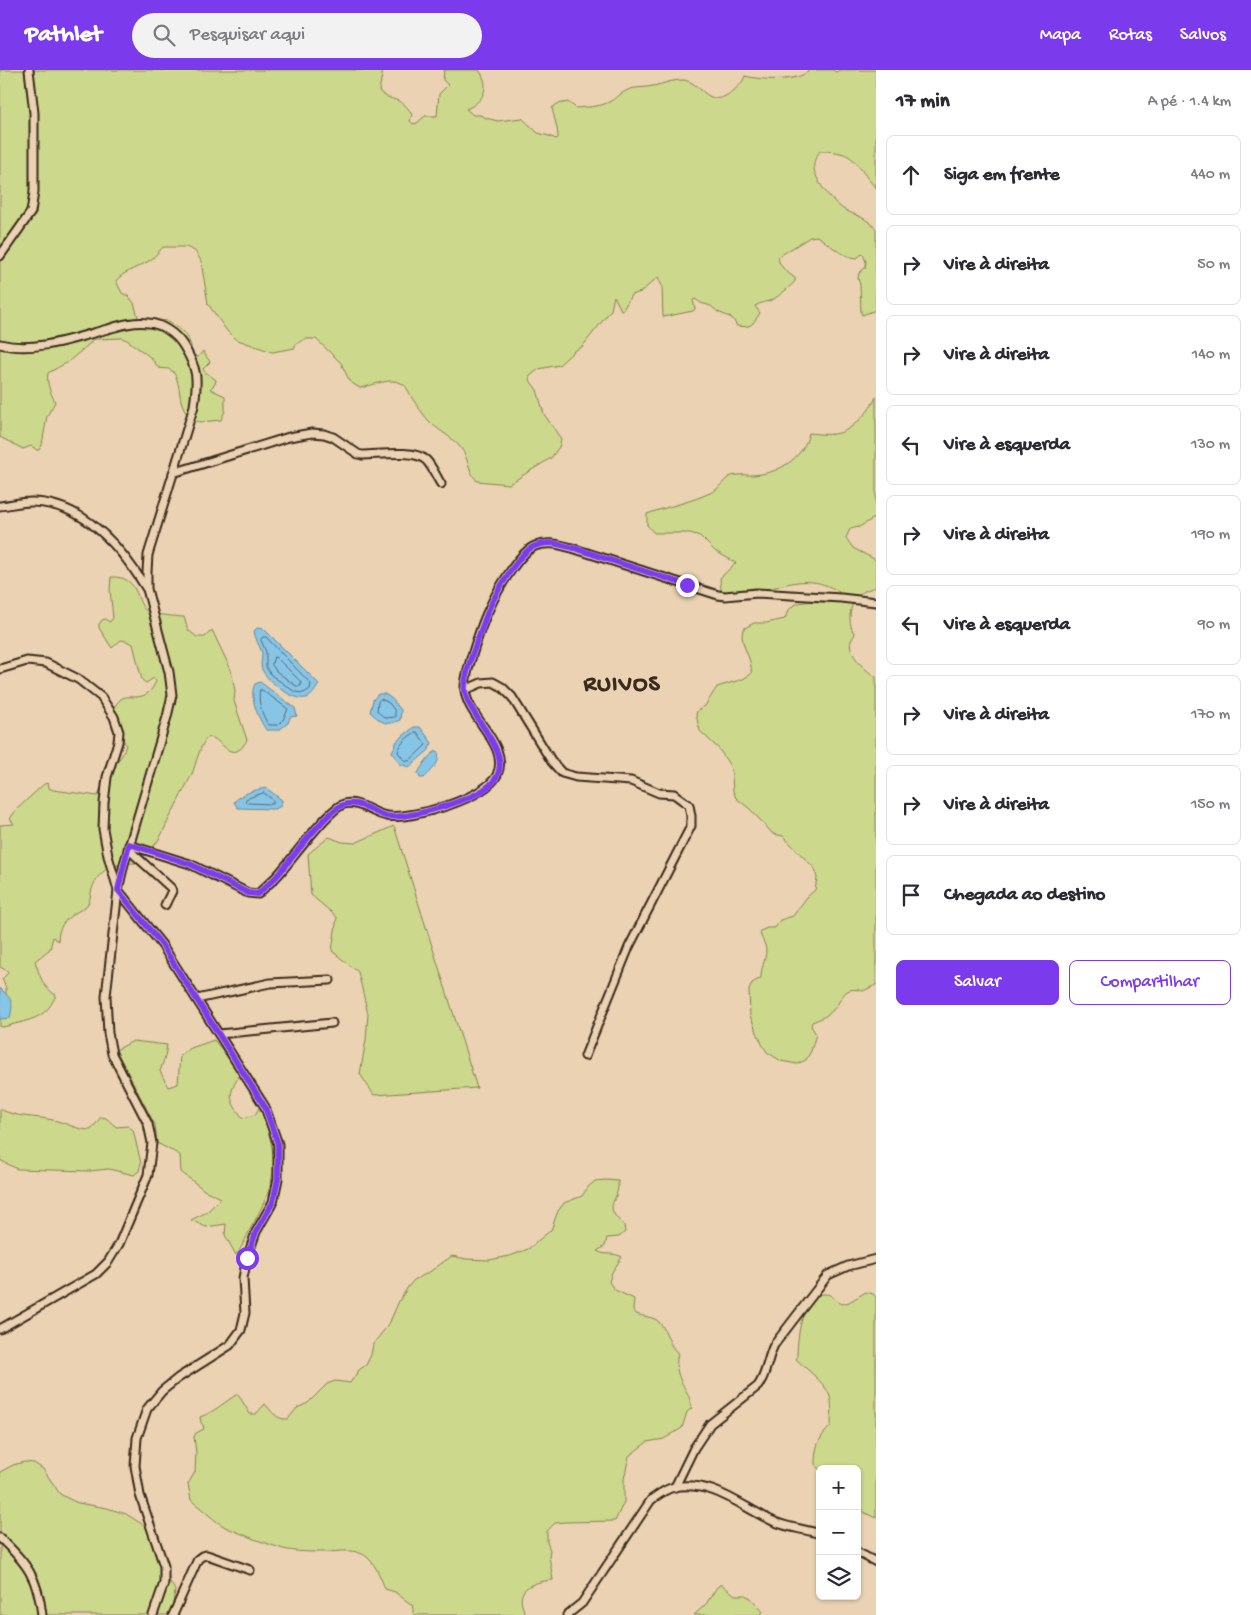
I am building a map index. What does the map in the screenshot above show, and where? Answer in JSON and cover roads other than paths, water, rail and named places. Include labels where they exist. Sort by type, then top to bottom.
[{"type":"street","points":[[0,256],[31,212],[34,192],[34,113],[29,70]]},
{"type":"street","points":[[0,344],[11,347],[51,344],[132,323],[148,322],[161,325],[181,342],[193,361],[197,383],[194,406],[148,555],[147,589],[169,672],[172,695],[118,890],[106,996],[108,1033],[112,1054],[148,1124],[152,1143],[148,1175],[119,1244],[108,1262],[96,1274],[0,1329]]},
{"type":"street","points":[[173,473],[289,437],[312,433],[324,434],[362,455],[406,454],[423,458],[428,462],[441,484]]},
{"type":"street","points":[[0,506],[31,502],[56,505],[74,511],[88,520],[127,559],[147,589]]},
{"type":"street","points":[[129,847],[190,864],[248,893],[258,894],[332,812],[344,804],[355,804],[387,816],[401,816],[430,810],[470,797],[490,785],[498,773],[499,759],[494,742],[467,699],[465,690],[466,677],[488,610],[514,564],[533,546],[548,543],[572,548],[718,595],[757,593],[876,602]]},
{"type":"street","points":[[0,669],[27,661],[46,663],[86,685],[101,697],[114,717],[119,732],[118,742],[107,777],[103,829],[108,856],[118,890],[162,945],[265,1107],[278,1144],[278,1179],[273,1202],[256,1232],[247,1258],[243,1278],[245,1313],[241,1330],[230,1345],[178,1378],[162,1391],[147,1409],[137,1438],[135,1466],[140,1495],[164,1566],[164,1582],[153,1615]]},
{"type":"street","points":[[465,690],[481,683],[493,682],[502,687],[512,697],[552,762],[562,773],[576,777],[631,781],[659,793],[674,794],[689,805],[690,826],[629,947],[585,1056]]},
{"type":"street","points":[[129,847],[171,888],[172,891],[165,904]]},
{"type":"street","points":[[196,999],[270,983],[330,980]]},
{"type":"street","points":[[219,1034],[332,1023]]},
{"type":"street","points":[[675,1487],[694,1448],[710,1424],[763,1380],[770,1353],[774,1346],[828,1275],[848,1266],[876,1259]]},
{"type":"street","points":[[567,1615],[582,1603],[651,1500],[664,1491],[675,1487],[702,1487],[715,1490],[752,1512],[778,1523],[816,1533]]},
{"type":"street","points":[[0,1538],[27,1566],[40,1595],[42,1615]]},
{"type":"street","points":[[861,1554],[876,1562]]},
{"type":"street","points":[[173,1615],[198,1559],[202,1556],[207,1555],[250,1570]]},
{"type":"water","points":[[257,628],[264,629],[319,684],[314,693],[306,698],[294,696],[281,689],[269,679],[261,665],[262,653],[254,631]]},
{"type":"water","points":[[260,682],[295,708],[297,716],[290,717],[288,723],[279,730],[266,730],[258,714],[253,689],[255,684]]},
{"type":"water","points":[[378,694],[385,694],[392,699],[401,710],[400,720],[387,723],[370,712],[373,700]]},
{"type":"water","points":[[414,727],[420,727],[432,743],[428,751],[409,767],[400,764],[392,752],[397,741]]},
{"type":"water","points":[[437,751],[438,758],[435,766],[424,778],[420,778],[418,773],[429,757]]},
{"type":"water","points":[[266,788],[282,800],[281,806],[275,809],[238,808],[234,802],[249,792]]},
{"type":"water","points":[[0,988],[12,1004],[10,1018],[0,1019]]},
{"type":"district","name":"RUIVOS","points":[[622,682]]}]
